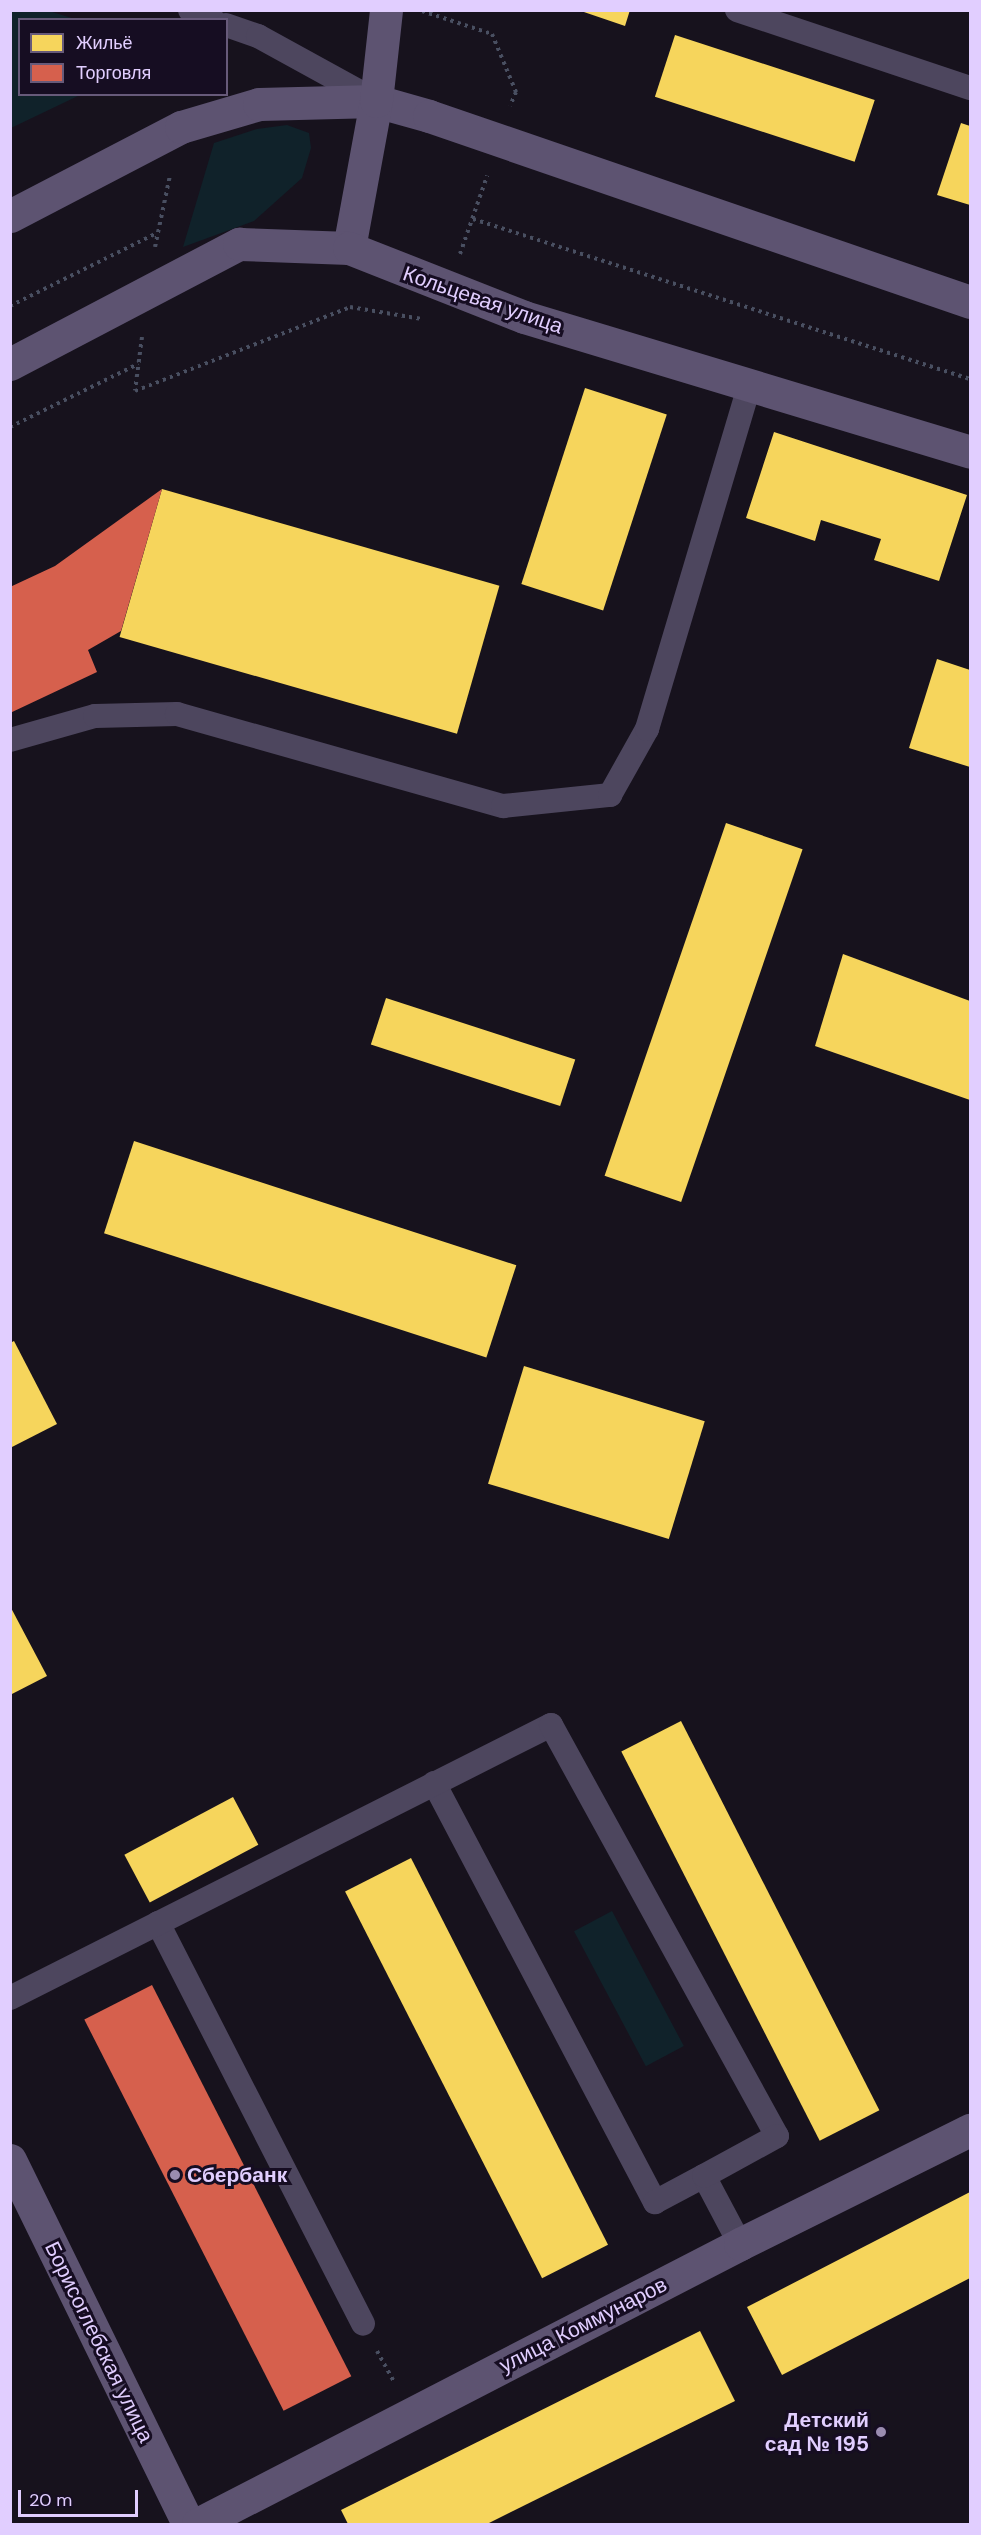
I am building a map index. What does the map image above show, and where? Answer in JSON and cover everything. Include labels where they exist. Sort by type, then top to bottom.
[{"type":"main road","points":[[349,248],[376,101],[386,10]]},
{"type":"main road","points":[[10,216],[181,127],[259,104],[376,101],[970,302]]},
{"type":"main road","name":"Кольцевая улица","points":[[10,364],[239,244],[349,248],[447,290],[749,386],[970,452]]},
{"type":"main road","name":"улица Коммунаров","points":[[198,2524],[740,2244],[970,2130]]},
{"type":"main road","name":"Борисоглебская улица","points":[[10,2160],[188,2524]]},
{"type":"lane","points":[[190,10],[208,18]]},
{"type":"lane","points":[[737,10],[970,88]]},
{"type":"lane","points":[[228,25],[258,36],[376,101]]},
{"type":"lane","points":[[10,740],[95,716],[177,714],[503,806],[610,795],[647,729],[749,386]]},
{"type":"lane","points":[[10,1998],[434,1783],[551,1725],[777,2136],[655,2202],[434,1783]]},
{"type":"lane","points":[[158,1923],[363,2324]]},
{"type":"lane","points":[[704,2176],[740,2244]]},
{"type":"path","points":[[135,391],[350,307],[433,321],[473,219],[497,141],[516,92],[492,34],[420,10]]},
{"type":"path","points":[[473,219],[970,380]]},
{"type":"path","points":[[10,306],[157,232]]},
{"type":"path","points":[[10,427],[138,364]]},
{"type":"shaded area","points":[[11,10],[49,11],[72,18],[18,18],[18,96],[78,96],[11,128]]},
{"type":"shaded area","points":[[287,125],[309,133],[311,148],[302,178],[254,221],[183,247],[214,143],[257,129]]},
{"type":"shaded area","points":[[612,1911],[684,2046],[646,2066],[574,1931]]},
{"type":"building: Жильё","points":[[578,10],[630,10],[625,26]]},
{"type":"building: Жильё","points":[[675,35],[875,100],[855,162],[655,97]]},
{"type":"building: Жильё","points":[[961,123],[970,126],[970,205],[937,195]]},
{"type":"building: Жильё","points":[[585,388],[667,415],[603,610],[521,584]]},
{"type":"building: Жильё","points":[[774,432],[967,495],[939,581],[874,560],[881,539],[821,520],[815,541],[746,518]]},
{"type":"building: Жильё","points":[[162,489],[499,586],[457,734],[120,637]]},
{"type":"building: Жильё","points":[[937,659],[970,670],[970,767],[909,748]]},
{"type":"building: Жильё","points":[[726,823],[803,849],[681,1202],[605,1176]]},
{"type":"building: Жильё","points":[[843,954],[970,1001],[970,1100],[815,1046]]},
{"type":"building: Жильё","points":[[386,998],[575,1059],[560,1106],[371,1045]]},
{"type":"building: Жильё","points":[[134,1141],[516,1265],[486,1357],[104,1233]]},
{"type":"building: Жильё","points":[[14,1341],[57,1424],[10,1448],[10,1343]]},
{"type":"building: Жильё","points":[[524,1366],[705,1421],[669,1539],[488,1484]]},
{"type":"building: Жильё","points":[[10,1606],[47,1676],[10,1695]]},
{"type":"building: Жильё","points":[[681,1721],[879,2110],[820,2141],[621,1751]]},
{"type":"building: Жильё","points":[[233,1797],[258,1845],[150,1902],[124,1855]]},
{"type":"building: Жильё","points":[[411,1858],[608,2245],[542,2278],[345,1892]]},
{"type":"building: Жильё","points":[[970,2192],[970,2278],[782,2375],[747,2307]]},
{"type":"building: Жильё","points":[[700,2331],[735,2401],[487,2524],[348,2524],[341,2510]]},
{"type":"building: Торговля","points":[[162,489],[121,631],[88,650],[97,672],[10,713],[10,587],[55,566]]},
{"type":"building: Торговля","points":[[152,1985],[351,2376],[284,2411],[84,2020]]},
{"type":"place","name":"Сбербанк","points":[[175,2175]]},
{"type":"place","name":"Детский сад № 195","points":[[881,2432]]}]
